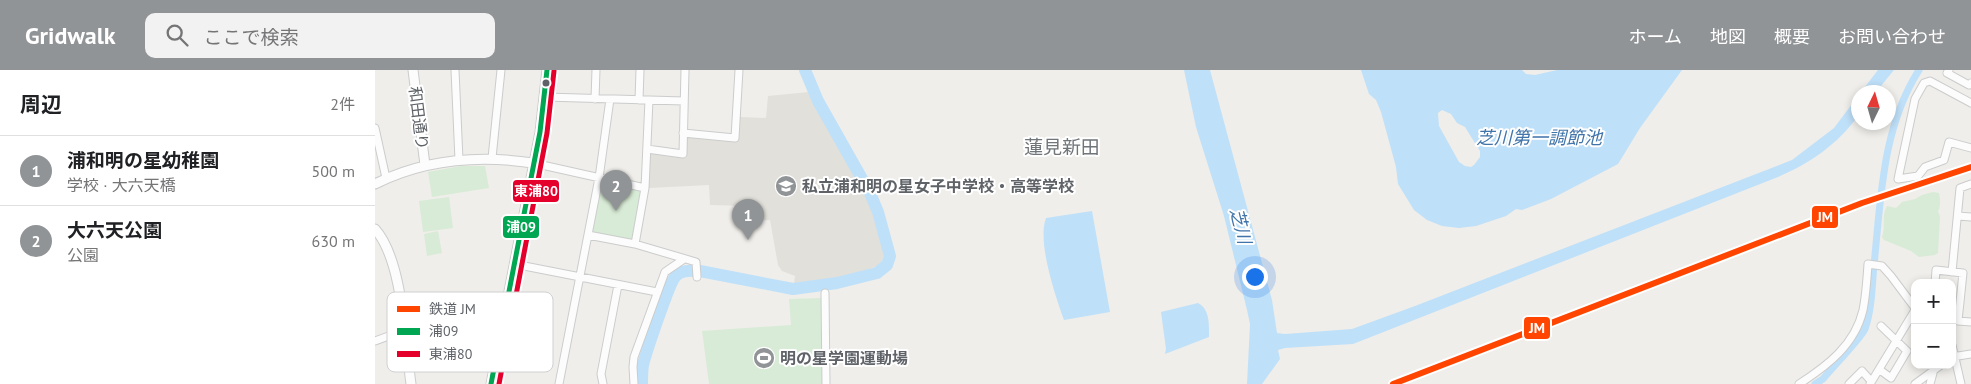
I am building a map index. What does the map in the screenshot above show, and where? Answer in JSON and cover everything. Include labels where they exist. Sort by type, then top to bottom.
[{"type":"street","name":"和田通り","points":[[413,70],[425,165]]},
{"type":"street","points":[[455,70],[459,160]]},
{"type":"street","points":[[493,158],[501,70]]},
{"type":"street","points":[[509,292],[545,97],[547,70]]},
{"type":"street","points":[[595,99],[596,70]]},
{"type":"street","points":[[639,70],[639,100]]},
{"type":"street","points":[[647,149],[683,154],[685,70]]},
{"type":"street","points":[[683,134],[735,138],[739,70]]},
{"type":"street","points":[[1949,70],[1947,73],[1969,85],[1971,83]]},
{"type":"street","points":[[1971,103],[1930,81],[1924,83],[1915,98],[1898,178],[1918,176],[1925,167],[1944,160],[1949,142],[1971,148]]},
{"type":"street","points":[[545,97],[685,101]]},
{"type":"street","points":[[559,384],[599,178],[610,99]]},
{"type":"street","points":[[635,244],[645,188],[649,100]]},
{"type":"street","points":[[375,128],[376,142],[386,178]]},
{"type":"street","points":[[375,184],[386,178],[425,165],[493,158],[533,163],[645,188]]},
{"type":"street","points":[[1953,272],[1961,188],[1971,184]]},
{"type":"street","points":[[1958,216],[1971,217]]},
{"type":"street","points":[[375,229],[386,244],[393,263],[398,292]]},
{"type":"street","points":[[588,235],[635,244],[696,262],[697,277]]},
{"type":"street","points":[[634,384],[634,357],[665,272],[684,259]]},
{"type":"street","points":[[514,264],[657,292]]},
{"type":"street","points":[[1799,384],[1819,371],[1840,353],[1854,333],[1863,311],[1869,264],[1880,265],[1891,276],[1911,304]]},
{"type":"street","points":[[1936,279],[1937,270],[1963,272],[1958,321],[1971,322]]},
{"type":"street","points":[[603,384],[601,374],[618,285]]},
{"type":"street","points":[[825,293],[826,384]]},
{"type":"street","points":[[1849,384],[1862,371],[1870,382],[1880,370],[1911,316]]},
{"type":"street","points":[[1880,370],[1891,378],[1907,350],[1881,326]]},
{"type":"street","points":[[375,341],[387,336]]},
{"type":"street","points":[[1956,356],[1971,354]]},
{"type":"street","points":[[1956,364],[1961,384]]},
{"type":"street","points":[[1915,384],[1937,369]]},
{"type":"street","points":[[1930,384],[1933,373]]},
{"type":"shaded area","name":"私立浦和明の星女子中学校・高等学校","points":[[809,92],[872,204],[885,252],[881,264],[870,269],[819,283],[794,284],[795,276],[782,271],[778,265],[770,220],[756,221],[751,206],[710,205],[709,185],[649,188],[649,155],[651,153],[686,158],[685,139],[688,137],[739,140],[740,117],[766,118],[768,96]]},
{"type":"green space","points":[[461,166],[485,166],[489,188],[432,197],[428,172]]},
{"type":"green space","points":[[600,184],[640,189],[642,192],[633,239],[631,241],[591,231]]},
{"type":"green space","points":[[1933,192],[1939,193],[1940,200],[1938,211],[1940,217],[1938,253],[1919,257],[1911,251],[1884,240],[1882,237],[1884,214],[1887,206],[1896,208],[1902,202]]},
{"type":"green space","points":[[449,197],[453,228],[423,232],[419,201]]},
{"type":"green space","points":[[438,231],[442,253],[427,256],[424,234]]},
{"type":"green space","name":"明の星学園運動場","points":[[822,298],[823,384],[709,384],[702,331],[791,325],[789,299]]},
{"type":"water","name":"芝川","points":[[1184,70],[1210,70],[1272,300],[1277,333],[1285,334],[1352,329],[1792,160],[1834,128],[1851,105],[1851,125],[1841,136],[1812,159],[1778,177],[1353,344],[1278,350],[1280,359],[1262,384],[1247,384],[1250,324],[1224,216],[1196,127]]},
{"type":"water","name":"芝川第一調節池","points":[[1361,70],[1522,70],[1526,74],[1535,75],[1557,70],[1682,70],[1640,128],[1618,164],[1551,199],[1522,210],[1516,209],[1506,216],[1476,226],[1459,228],[1442,226],[1427,220],[1414,210],[1398,184],[1396,167],[1381,112],[1376,100],[1369,94]],"holes":[[[1442,110],[1451,114],[1457,123],[1465,127],[1480,151],[1480,157],[1471,167],[1459,162],[1439,126],[1438,113]]]},
{"type":"water","points":[[1878,70],[1894,70],[1882,85],[1866,85]]},
{"type":"water","points":[[1092,211],[1110,312],[1064,320],[1045,254],[1044,228],[1046,218]]},
{"type":"water","points":[[1198,303],[1207,313],[1209,337],[1165,354],[1161,312]]},
{"type":"waterway","points":[[642,384],[643,365],[658,319],[677,274],[687,271],[700,271],[793,289],[837,283],[877,273],[887,265],[890,256],[878,212],[870,193],[818,101],[805,70]]},
{"type":"waterway","points":[[1815,384],[1823,379],[1865,329],[1870,305],[1885,164],[1890,140],[1897,116],[1919,70]]},
{"type":"rail line","name":"JM","points":[[1393,384],[1862,203],[1971,167]]},
{"type":"transit line","name":"浦09","points":[[509,292],[540,132],[547,70]]},
{"type":"transit line","name":"東浦80","points":[[517,292],[547,133],[554,71]]},
{"type":"transit line","name":"浦09","points":[[491,384],[493,372]]},
{"type":"transit line","name":"東浦80","points":[[499,384],[501,372]]},
{"type":"place","name":"私立浦和明の星女子中学校・高等学校","points":[[786,186]]},
{"type":"place","name":"大六天公園","points":[[616,211]]},
{"type":"place","name":"浦和明の星幼稚園","points":[[748,240]]},
{"type":"place","name":"明の星学園運動場","points":[[764,358]]},
{"type":"district","name":"蓮見新田","points":[[1062,147]]}]
